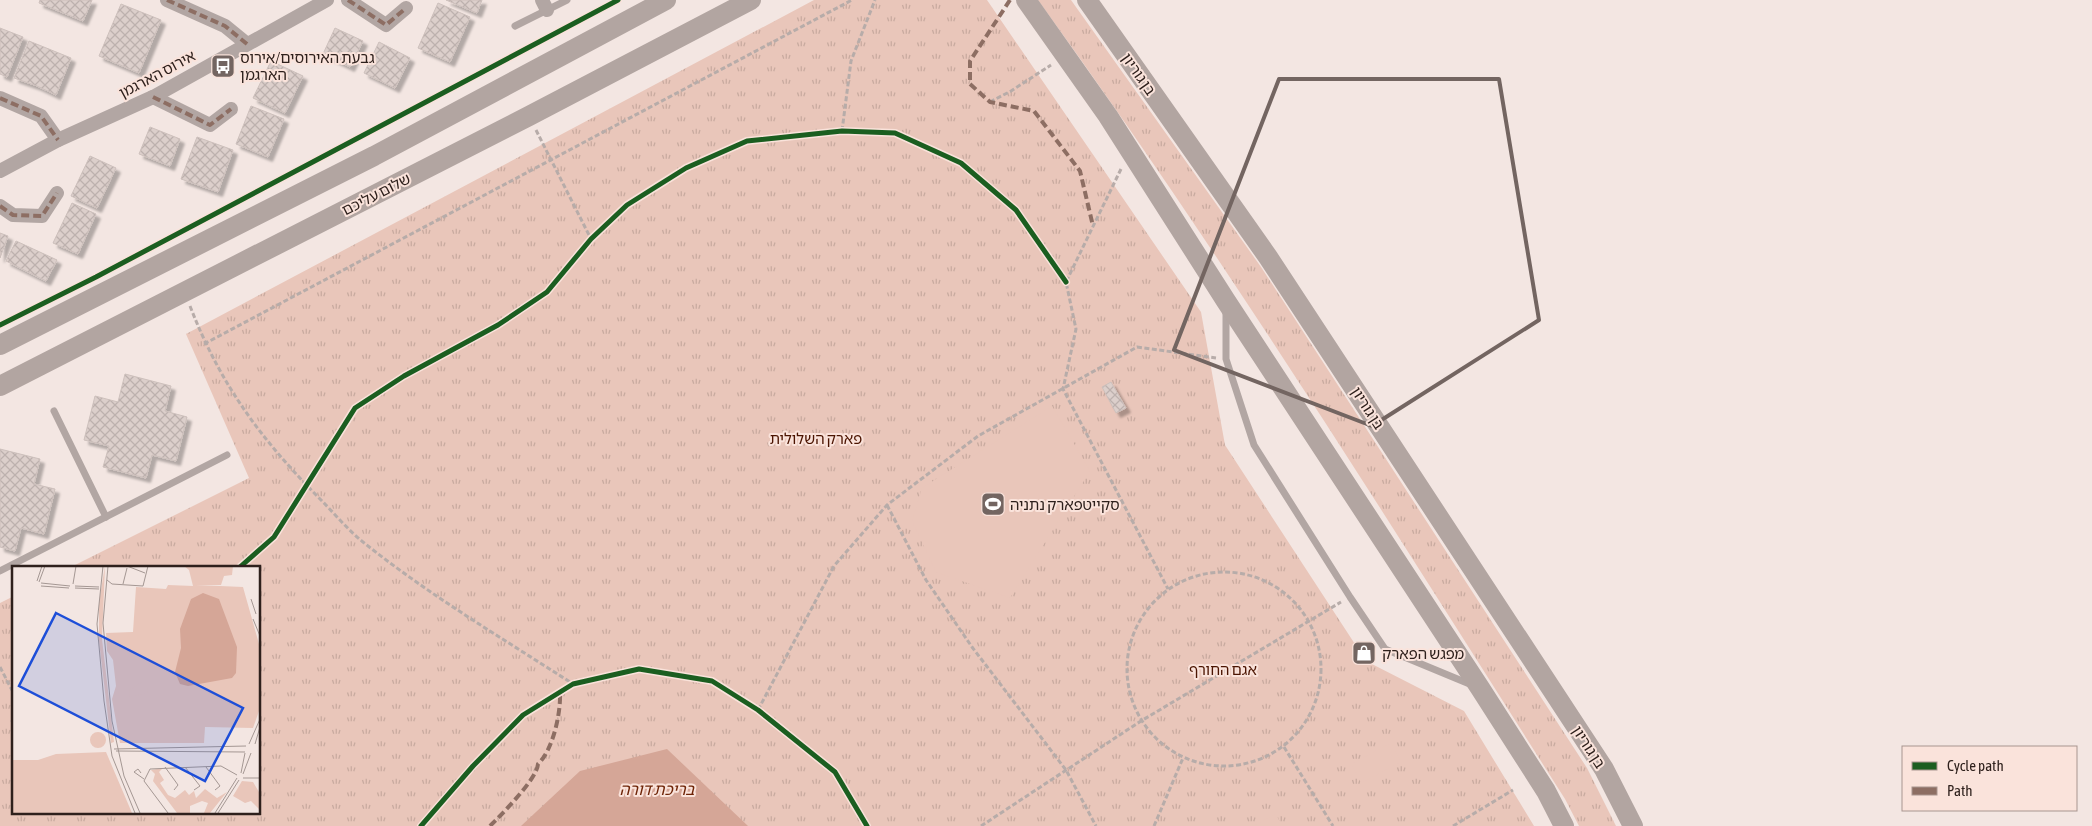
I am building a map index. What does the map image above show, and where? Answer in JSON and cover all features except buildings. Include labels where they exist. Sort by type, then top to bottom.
[{"type":"main road","points":[[0,344],[374,156],[666,0]]},
{"type":"main road","name":"שלום עליכם","points":[[0,386],[529,116],[751,0]]},
{"type":"main road","points":[[1026,0],[1130,151],[1480,688],[1546,791],[1564,826]]},
{"type":"main road","name":"בן גוריון","points":[[1087,0],[1273,266],[1598,760],[1633,826]]},
{"type":"street","points":[[167,0],[225,26],[248,44]]},
{"type":"street","name":"אירוס הארגמן","points":[[0,171],[58,140],[153,97],[326,0]]},
{"type":"street","points":[[348,0],[386,25],[406,8]]},
{"type":"street","points":[[153,97],[210,126],[231,109]]},
{"type":"street","points":[[0,98],[41,116],[58,140]]},
{"type":"street","points":[[0,206],[13,215],[42,216],[57,193]]},
{"type":"lane","points":[[515,26],[544,5],[567,0]]},
{"type":"lane","points":[[1226,301],[1226,360],[1254,445],[1350,597],[1385,649],[1480,688]]},
{"type":"lane","points":[[54,411],[106,517]]},
{"type":"lane","points":[[0,571],[227,456]]},
{"type":"path","points":[[204,344],[852,0]]},
{"type":"path","points":[[842,131],[851,61],[875,0]]},
{"type":"path","points":[[990,102],[1066,56]]},
{"type":"path","points":[[529,116],[591,239]]},
{"type":"path","points":[[832,132],[851,131]]},
{"type":"path","points":[[1066,282],[1130,151]]},
{"type":"path","points":[[585,247],[598,232]]},
{"type":"path","points":[[1060,274],[1066,282],[1076,329],[1063,389],[1168,589]]},
{"type":"path","points":[[184,291],[204,344],[228,388],[267,443],[307,486],[362,541],[429,591],[574,684]]},
{"type":"path","points":[[758,710],[834,566],[886,505],[978,436],[1137,347],[1226,360]]},
{"type":"path","points":[[302,493],[312,478]]},
{"type":"path","points":[[886,505],[926,580],[972,647],[1066,770],[1096,826]]},
{"type":"path","points":[[1236,572],[1266,580],[1292,598],[1309,622],[1320,649],[1323,676],[1316,703],[1303,728],[1284,747],[1260,760],[1234,766],[1208,766],[1183,758],[1159,742],[1141,721],[1129,692],[1127,661],[1134,631],[1151,604],[1168,589],[1204,574],[1236,572]]},
{"type":"path","points":[[981,826],[1141,721],[1350,597]]},
{"type":"path","points":[[0,667],[12,690]]},
{"type":"path","points":[[1284,747],[1333,826]]},
{"type":"path","points":[[1154,826],[1183,758]]},
{"type":"path","points":[[1453,826],[1513,790]]},
{"type":"highlighted area","points":[[1279,79],[1499,79],[1539,320],[1372,426],[1174,350]]},
{"type":"green space","name":"פארק השלולית","points":[[814,0],[987,0],[1201,312],[1225,445],[1366,661],[1464,711],[1534,826],[0,826],[0,603],[12,597],[12,814],[260,814],[260,566],[73,566],[249,478],[186,334]]},
{"type":"green space","points":[[1038,0],[1071,0],[1261,267],[1587,768],[1616,826],[1579,826],[1565,799],[1308,395],[1175,196]]},
{"type":"green space","name":"סקייטפארק נתניה","points":[[1052,406],[1090,471],[1010,598],[936,572],[912,521],[922,488]]},
{"type":"green space","points":[[1391,743],[1401,762],[1361,783],[1351,764]]},
{"type":"green space","points":[[1276,814],[1282,826],[1253,826]]},
{"type":"water","name":"בריכת דורה","points":[[667,749],[748,826],[521,826],[580,771]]},
{"type":"marked path","points":[[167,0],[225,26],[247,44]]},
{"type":"marked path","points":[[348,0],[386,25],[406,8]]},
{"type":"marked path","points":[[1010,0],[970,61],[970,84],[990,102],[1034,111],[1080,171],[1093,226]]},
{"type":"marked path","points":[[153,97],[210,125],[231,109]]},
{"type":"marked path","points":[[0,98],[41,116],[58,140]]},
{"type":"marked path","points":[[0,206],[13,215],[42,216],[57,193]]},
{"type":"marked path","points":[[490,826],[526,787],[548,750],[555,731],[560,692]]},
{"type":"cycle path","points":[[0,325],[96,277],[618,0]]},
{"type":"cycle path","points":[[241,566],[274,537],[355,408],[404,376],[498,325],[547,292],[591,239],[627,205],[686,168],[747,141],[842,131],[895,133],[961,163],[1016,210],[1066,282]]},
{"type":"cycle path","points":[[421,826],[473,766],[523,715],[573,684],[639,669],[712,681],[758,710],[835,772],[867,826]]},
{"type":"place","name":"גבעת האירוסים/אירוס הארגמן","points":[[223,66]]},
{"type":"place","name":"סקייטפארק נתניה","points":[[993,504]]},
{"type":"place","name":"מפגש הפארק","points":[[1364,653]]},
{"type":"park label","name":"אגם החורף","points":[[1223,669]]}]
